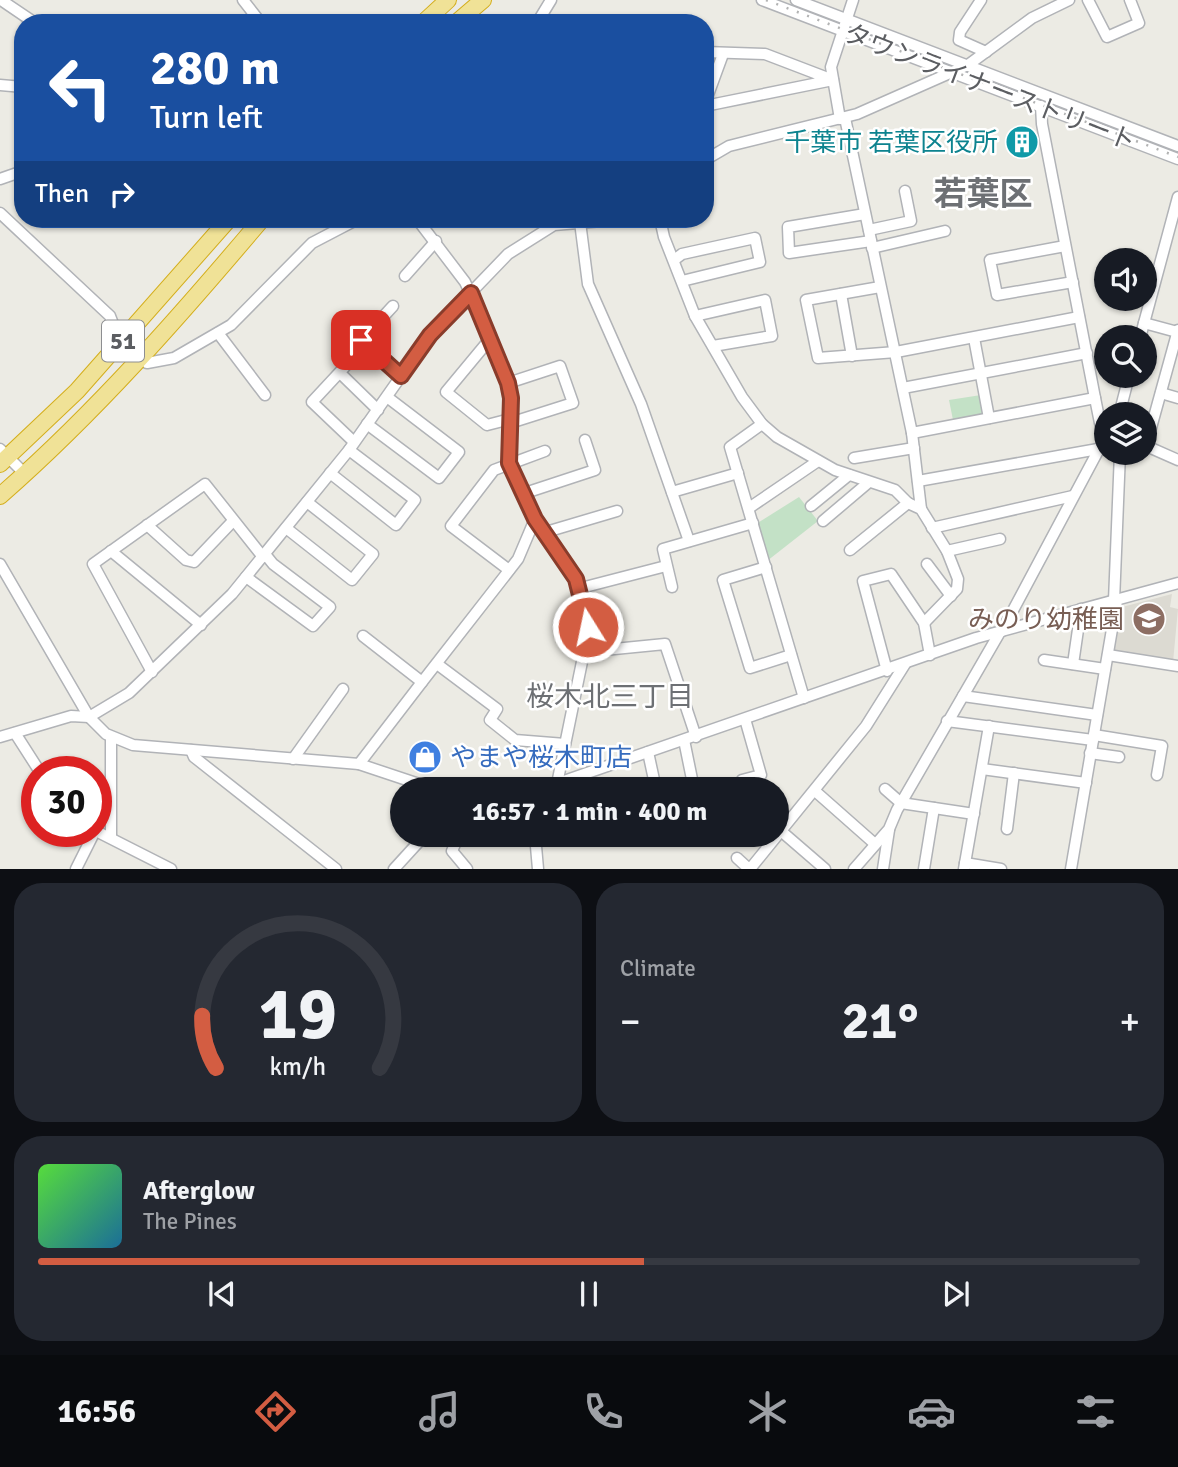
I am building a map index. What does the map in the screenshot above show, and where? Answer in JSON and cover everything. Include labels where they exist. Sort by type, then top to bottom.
[{"type":"highway","points":[[434,14],[448,0]]},
{"type":"highway","points":[[467,14],[483,0]]},
{"type":"highway","name":"51","points":[[3,456],[42,427],[126,337],[221,228]]},
{"type":"highway","name":"51","points":[[0,496],[143,356],[254,228]]},
{"type":"street","points":[[1,0],[22,14]]},
{"type":"street","points":[[243,0],[254,14]]},
{"type":"street","name":"タウンライナーストリート","points":[[762,0],[968,65],[1178,146]]},
{"type":"street","name":"タウンライナーストリート","points":[[796,0],[951,72],[1178,159]]},
{"type":"street","points":[[853,0],[831,67],[833,80],[896,352],[912,433],[921,509],[947,551],[958,579],[957,589],[925,623]]},
{"type":"street","points":[[981,0],[960,32],[959,40],[986,52]]},
{"type":"street","points":[[714,154],[729,145],[843,119],[968,65],[1032,18],[1069,0]]},
{"type":"street","points":[[1088,0],[1107,37],[1139,23],[1130,0]]},
{"type":"street","points":[[714,53],[765,54],[833,80]]},
{"type":"street","points":[[714,79],[723,54]]},
{"type":"street","points":[[714,102],[833,80]]},
{"type":"street","points":[[1041,106],[1042,124],[1096,402]]},
{"type":"street","points":[[871,240],[911,220],[905,191]]},
{"type":"street","points":[[1157,406],[1178,331],[1144,323],[1178,197]]},
{"type":"street","points":[[0,213],[14,226]]},
{"type":"street","points":[[865,214],[788,227],[789,253],[945,231]]},
{"type":"street","points":[[16,228],[110,316],[115,329],[126,337]]},
{"type":"street","points":[[143,356],[147,363],[174,358],[231,325],[313,243],[341,228]]},
{"type":"street","points":[[425,228],[471,293],[508,383],[509,463],[522,494],[535,519],[581,588],[588,627],[558,777]]},
{"type":"street","points":[[0,737],[71,716],[89,717],[129,693],[152,672],[246,577],[352,446],[430,335],[522,243],[549,228]]},
{"type":"street","points":[[581,228],[588,284],[641,404],[690,541]]},
{"type":"street","points":[[663,228],[695,316],[762,424],[777,437],[818,461],[849,475],[895,490],[908,503],[921,509]]},
{"type":"street","points":[[674,260],[682,254],[755,238],[760,262],[682,281]]},
{"type":"street","points":[[405,276],[436,240]]},
{"type":"street","points":[[1065,246],[990,260],[997,295],[1073,282]]},
{"type":"street","points":[[880,287],[806,300],[818,358],[896,352],[1079,317]]},
{"type":"street","points":[[841,293],[852,356]]},
{"type":"street","points":[[695,316],[765,300],[772,336],[713,346]]},
{"type":"street","points":[[330,473],[396,525],[415,500],[352,446],[312,402],[352,359],[348,355],[393,306]]},
{"type":"street","points":[[218,333],[265,395]]},
{"type":"street","points":[[974,338],[989,418]]},
{"type":"street","points":[[490,339],[446,392],[487,425],[573,403],[560,366],[508,383]]},
{"type":"street","points":[[361,340],[401,376]]},
{"type":"street","points":[[903,388],[1087,353]]},
{"type":"street","points":[[340,373],[378,410]]},
{"type":"street","points":[[1161,393],[1178,398]]},
{"type":"street","points":[[367,424],[439,478],[459,452],[387,397]]},
{"type":"street","points":[[912,433],[1095,398]]},
{"type":"street","points":[[762,424],[730,447],[804,698]]},
{"type":"street","points":[[522,494],[595,470],[585,440]]},
{"type":"street","points":[[854,458],[914,448]]},
{"type":"street","points":[[918,481],[1094,450]]},
{"type":"street","points":[[1157,450],[1178,460]]},
{"type":"street","points":[[509,570],[451,526],[488,476],[509,463],[545,451]]},
{"type":"street","points":[[3,456],[25,474]]},
{"type":"street","points":[[854,869],[889,829],[947,721],[1001,631],[1094,457]]},
{"type":"street","points":[[749,508],[818,461]]},
{"type":"street","points":[[1071,869],[1116,601],[1120,465]]},
{"type":"street","points":[[672,492],[738,473]]},
{"type":"street","points":[[811,506],[849,475]]},
{"type":"street","points":[[823,521],[869,482]]},
{"type":"street","points":[[152,672],[93,564],[205,484],[233,521],[264,555],[330,607],[313,626],[246,577]]},
{"type":"street","points":[[932,528],[1073,496]]},
{"type":"street","points":[[286,528],[352,580],[373,554],[307,502]]},
{"type":"street","points":[[850,550],[908,503]]},
{"type":"street","points":[[546,533],[617,511]]},
{"type":"street","points":[[359,764],[518,559],[535,519]]},
{"type":"street","points":[[148,525],[186,560],[194,562],[233,521]]},
{"type":"street","points":[[672,587],[663,549],[753,523]]},
{"type":"street","points":[[947,551],[1000,539]]},
{"type":"street","points":[[111,551],[201,625]]},
{"type":"street","points":[[0,564],[89,717],[111,737],[133,744],[359,764],[398,777]]},
{"type":"street","points":[[927,564],[951,596]]},
{"type":"street","points":[[581,588],[666,566]]},
{"type":"street","points":[[766,567],[723,580],[750,668],[791,655]]},
{"type":"street","points":[[887,671],[861,583],[891,574],[925,623],[930,655]]},
{"type":"street","points":[[577,777],[1001,631],[1178,583]]},
{"type":"street","points":[[1073,664],[1082,609]]},
{"type":"street","points":[[363,636],[422,682]]},
{"type":"street","points":[[584,652],[665,644],[696,737]]},
{"type":"street","points":[[1108,655],[1178,666]]},
{"type":"street","points":[[1044,660],[1105,669]]},
{"type":"street","points":[[436,664],[497,709],[490,720],[515,740],[565,744]]},
{"type":"street","points":[[789,822],[866,726],[905,664]]},
{"type":"street","points":[[293,759],[343,689]]},
{"type":"street","points":[[963,695],[1097,715]]},
{"type":"street","points":[[745,719],[761,775],[753,777]]},
{"type":"street","points":[[947,721],[1162,746],[1160,771]]},
{"type":"street","points":[[989,726],[965,866],[1000,869]]},
{"type":"street","points":[[15,733],[30,756]]},
{"type":"street","points":[[111,737],[111,756]]},
{"type":"street","points":[[684,740],[692,777]]},
{"type":"street","points":[[191,750],[194,757],[322,864],[336,869]]},
{"type":"street","points":[[648,752],[653,777]]},
{"type":"street","points":[[1090,753],[1119,757]]},
{"type":"street","points":[[982,769],[1086,783]]},
{"type":"street","points":[[1007,828],[1014,773]]},
{"type":"street","points":[[885,789],[901,803],[974,814]]},
{"type":"street","points":[[815,791],[876,844]]},
{"type":"street","points":[[924,869],[934,808]]},
{"type":"street","points":[[883,869],[889,829]]},
{"type":"street","points":[[112,837],[171,869]]},
{"type":"street","points":[[789,838],[825,869]]},
{"type":"street","points":[[76,869],[87,847]]},
{"type":"street","points":[[394,869],[414,847]]},
{"type":"street","points":[[454,847],[452,851],[467,869]]},
{"type":"street","points":[[536,847],[538,869]]},
{"type":"street","points":[[737,858],[750,869],[768,847]]},
{"type":"shaded area","name":"みのり幼稚園","points":[[1172,594],[1170,607],[1178,609],[1173,662],[1111,653],[1122,607]]},
{"type":"green space","points":[[981,395],[984,410],[981,415],[953,420],[949,400]]},
{"type":"green space","points":[[799,497],[818,521],[767,561],[756,524]]},
{"type":"railway","points":[[766,0],[1178,157]]},
{"type":"place","name":"千葉市 若葉区役所","points":[[1022,142]]},
{"type":"place","name":"みのり幼稚園","points":[[1149,619]]},
{"type":"place","name":"やまや桜木町店","points":[[425,757]]},
{"type":"district","name":"若葉区","points":[[983,193]]},
{"type":"district","name":"桜木北三丁目","points":[[610,696]]},
{"type":"route","points":[[361,340],[401,376],[430,335],[471,293],[508,383],[511,398],[509,463],[535,519],[581,588],[588,627]]}]
